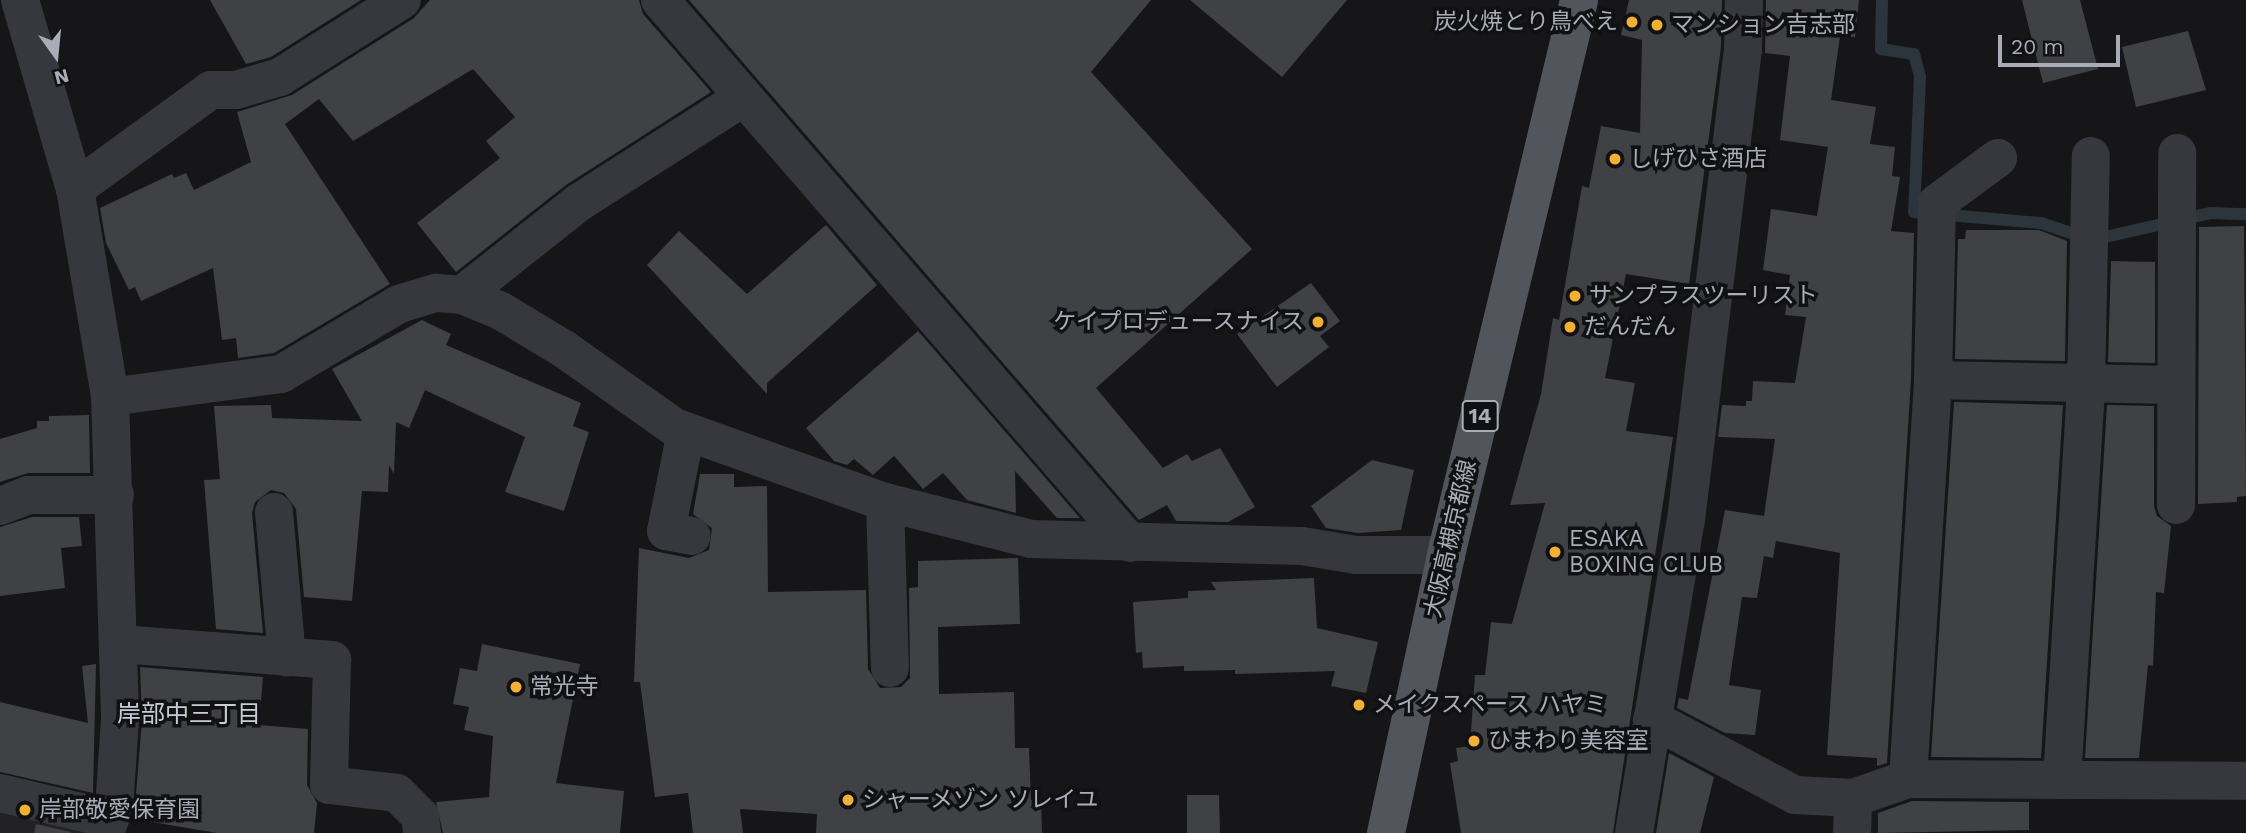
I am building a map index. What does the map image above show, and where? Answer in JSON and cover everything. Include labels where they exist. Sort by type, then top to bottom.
[{"type":"main road","name":"大阪高槻京都線","points":[[1386,833],[1447,555],[1579,0]]},
{"type":"street","points":[[0,793],[108,826],[120,719],[120,644],[110,397],[75,189],[20,0]]},
{"type":"street","points":[[75,189],[211,90],[236,90],[280,77],[402,0]]},
{"type":"street","points":[[660,0],[742,98],[1130,543]]},
{"type":"street","points":[[1634,833],[1686,520],[1743,50],[1744,0]]},
{"type":"street","points":[[462,295],[578,203],[742,98]]},
{"type":"street","points":[[2176,506],[2172,386],[2177,153]]},
{"type":"street","points":[[2062,780],[2086,386],[2091,156]]},
{"type":"street","points":[[1908,779],[1933,380],[1937,215],[1998,158]]},
{"type":"street","points":[[110,397],[281,374],[399,304],[436,293],[462,295],[501,311],[564,349],[686,432],[885,502],[1031,539],[1302,546],[1356,555],[1447,555]]},
{"type":"street","points":[[1933,380],[2086,386],[2172,386]]},
{"type":"street","points":[[686,432],[666,531],[692,536]]},
{"type":"street","points":[[0,506],[28,495],[114,495]]},
{"type":"street","points":[[885,502],[890,668]]},
{"type":"street","points":[[274,513],[287,657]]},
{"type":"street","points":[[120,644],[332,660],[329,785],[397,793],[420,816],[422,833]]},
{"type":"street","points":[[1652,719],[1795,795],[1853,816],[1908,779],[2246,781]]},
{"type":"shaded area","name":"岸部敬愛保育園","points":[[0,799],[94,833],[0,833]]},
{"type":"building","points":[[210,0],[361,0],[271,57],[246,64]]},
{"type":"building","points":[[430,0],[639,0],[643,14],[711,92],[566,185],[456,272],[417,223],[500,158],[486,141],[515,117],[473,69],[353,141],[319,99],[285,124],[390,284],[274,353],[238,358],[236,338],[222,340],[213,268],[141,301],[135,287],[129,290],[106,243],[100,208],[172,174],[174,178],[186,173],[194,190],[251,162],[237,112],[292,95],[414,18]]},
{"type":"building","points":[[689,0],[1151,0],[1091,72],[1252,249],[1096,388],[1163,468],[1187,454],[1192,461],[1220,448],[1255,507],[1228,522],[1176,521],[1167,505],[1139,520]]},
{"type":"building","points":[[1190,0],[1347,0],[1282,77]]},
{"type":"building","points":[[1629,0],[1722,0],[1721,47],[1689,284],[1626,274],[1605,378],[1635,383],[1626,431],[1673,437],[1613,833],[1461,833],[1450,763],[1458,761],[1456,748],[1470,746],[1475,675],[1485,675],[1491,622],[1512,624],[1545,503],[1510,505],[1541,394],[1553,318],[1559,320],[1582,186],[1589,188],[1601,126],[1640,133],[1642,40],[1621,35]]},
{"type":"building","points":[[1766,0],[1859,0],[1855,37],[1840,36],[1831,100],[1876,107],[1870,144],[1895,147],[1892,176],[1900,177],[1891,231],[1914,233],[1911,379],[1887,763],[1877,766],[1877,758],[1827,755],[1840,553],[1776,541],[1773,558],[1764,556],[1757,598],[1742,597],[1729,685],[1761,690],[1755,735],[1725,733],[1677,708],[1679,698],[1688,700],[1725,510],[1764,516],[1775,439],[1718,437],[1722,405],[1746,406],[1746,401],[1752,401],[1753,381],[1795,383],[1806,317],[1785,315],[1790,275],[1763,270],[1771,209],[1817,216],[1828,147],[1780,140],[1790,56],[1765,53]]},
{"type":"building","points":[[2022,0],[2080,0],[2098,69],[2043,83]]},
{"type":"building","points":[[2188,31],[2206,90],[2136,107],[2122,47]]},
{"type":"building","points":[[826,225],[877,285],[767,383],[767,394],[647,265],[679,231],[747,294]]},
{"type":"building","points":[[2244,226],[2246,496],[2237,497],[2237,502],[2198,504],[2199,227]]},
{"type":"building","points":[[1966,230],[2039,230],[2067,241],[2065,361],[1955,359],[1958,239],[1965,239]]},
{"type":"building","points":[[2111,261],[2155,262],[2155,363],[2108,362]]},
{"type":"building","points":[[1311,283],[1340,321],[1320,336],[1329,347],[1277,387],[1237,334]]},
{"type":"building","points":[[422,320],[451,334],[446,345],[581,403],[573,426],[589,432],[564,511],[505,492],[525,437],[425,390],[409,428],[396,422],[394,474],[389,465],[388,492],[362,491],[352,601],[304,597],[296,509],[284,493],[271,490],[255,502],[252,513],[263,633],[216,629],[204,480],[220,479],[214,406],[271,405],[272,418],[362,421],[332,369]]},
{"type":"building","points":[[918,331],[1080,518],[1057,518],[1015,471],[1016,513],[967,500],[943,473],[923,489],[894,456],[873,475],[854,459],[847,465],[834,461],[806,428]]},
{"type":"building","points":[[1954,402],[2063,405],[2041,758],[1931,757]]},
{"type":"building","points":[[2107,405],[2154,406],[2154,506],[2157,516],[2171,526],[2164,593],[2156,592],[2153,666],[2148,665],[2139,758],[2085,758]]},
{"type":"building","points":[[89,415],[90,473],[28,473],[0,482],[0,439],[37,428],[37,421],[49,421],[49,416]]},
{"type":"building","points":[[1372,460],[1414,470],[1401,530],[1358,533],[1326,528],[1311,506]]},
{"type":"building","points":[[700,474],[734,474],[734,487],[767,486],[768,592],[866,590],[868,669],[880,688],[901,687],[910,678],[909,588],[918,587],[918,561],[1018,558],[1020,624],[938,627],[939,694],[1014,692],[1015,748],[1029,748],[1031,800],[1041,800],[1042,833],[816,833],[817,814],[740,809],[743,833],[693,833],[688,793],[655,797],[640,682],[634,682],[639,548],[689,558],[709,550],[712,528],[693,514]]},
{"type":"building","points":[[32,517],[79,517],[82,546],[61,548],[65,588],[0,596],[0,527]]},
{"type":"building","points":[[1314,578],[1317,628],[1378,642],[1366,693],[1331,686],[1335,671],[1235,674],[1235,670],[1184,671],[1184,666],[1143,668],[1142,652],[1136,653],[1133,602],[1188,598],[1188,591],[1216,590],[1211,582]]},
{"type":"building","points":[[482,644],[580,664],[556,783],[624,791],[620,833],[443,833],[436,802],[489,797],[493,736],[464,730],[469,707],[453,704],[460,668],[477,671]]},
{"type":"building","points":[[96,664],[93,793],[0,772],[0,702],[88,723],[82,666]]},
{"type":"building","points":[[140,667],[263,677],[259,725],[308,729],[307,785],[317,803],[314,833],[217,833],[134,819],[142,720]]},
{"type":"building","points":[[1669,753],[1714,777],[1700,833],[1656,833]]},
{"type":"building","points":[[1187,795],[1219,795],[1220,833],[1187,833]]},
{"type":"building","points":[[1912,801],[2029,802],[2029,830],[1878,833],[1878,813]]},
{"type":"building","points":[[36,824],[71,832],[71,833],[34,833]]},
{"type":"waterway","points":[[1882,0],[1881,49],[1914,54],[1920,77],[1914,212],[2041,223],[2092,240],[2211,213],[2246,214]]},
{"type":"place","name":"炭火焼とり鳥べえ","points":[[1632,22]]},
{"type":"place","name":"マンション吉志部","points":[[1657,25]]},
{"type":"place","name":"しげひさ酒店","points":[[1615,159]]},
{"type":"place","name":"サンプラスツーリスト","points":[[1575,296]]},
{"type":"place","name":"ケイプロデュースナイス","points":[[1318,322]]},
{"type":"place","name":"だんだん","points":[[1570,327]]},
{"type":"place","name":"ESAKA BOXING CLUB","points":[[1555,552]]},
{"type":"place","name":"常光寺","points":[[516,687]]},
{"type":"place","name":"メイクスペース ハヤミ","points":[[1359,705]]},
{"type":"place","name":"ひまわり美容室","points":[[1474,741]]},
{"type":"place","name":"シャーメゾン ソレイユ","points":[[848,800]]},
{"type":"place","name":"岸部敬愛保育園","points":[[25,810]]},
{"type":"district","name":"岸部中三丁目","points":[[189,715]]}]
